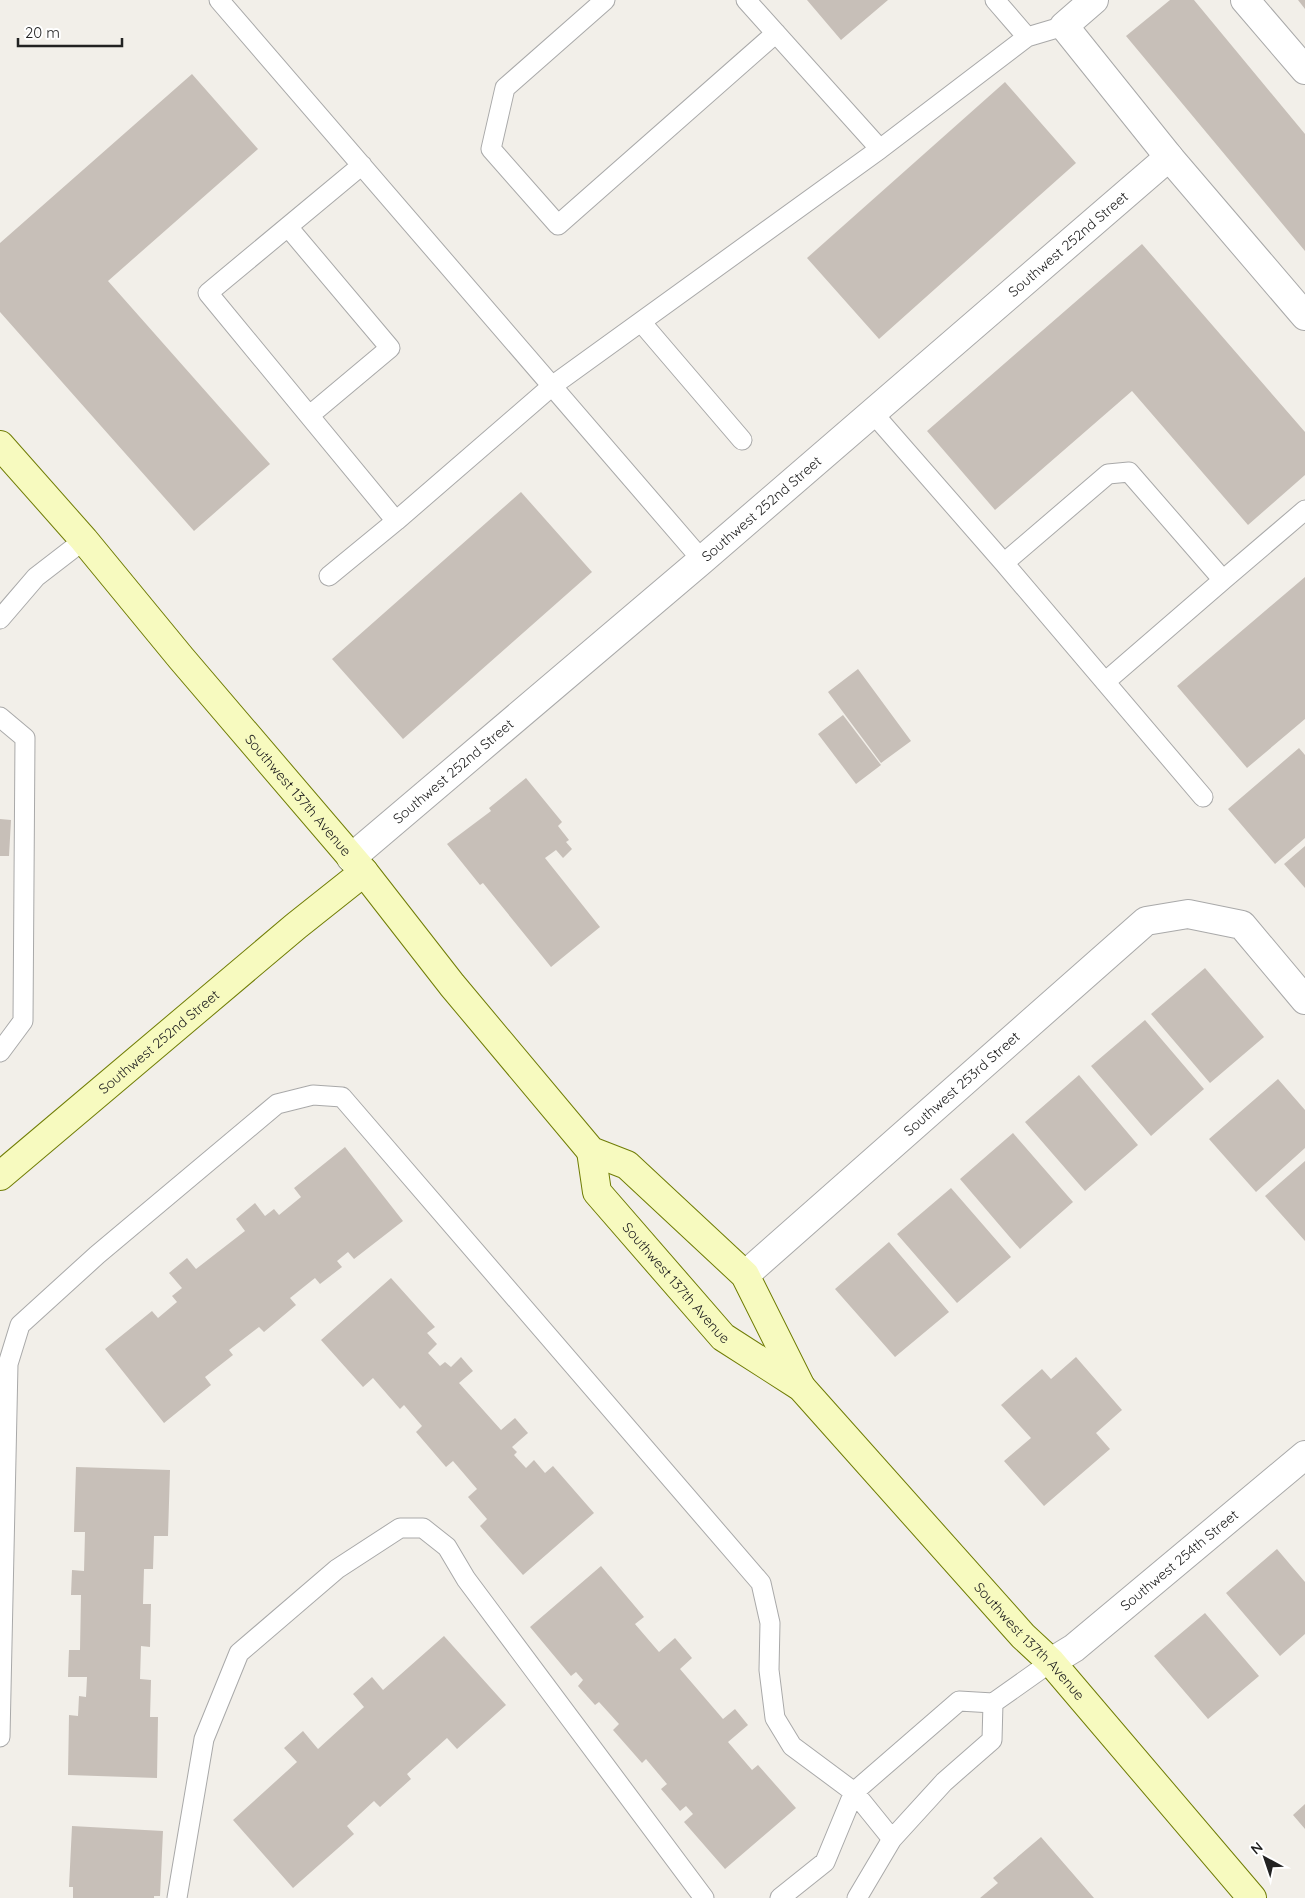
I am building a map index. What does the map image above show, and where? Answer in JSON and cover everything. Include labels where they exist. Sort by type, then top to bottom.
[{"type":"main road","name":"Southwest 137th Avenue","points":[[0,445],[84,540],[357,865],[452,985],[591,1151],[627,1165],[745,1275],[801,1387],[1023,1636],[1051,1662],[1252,1898]]},
{"type":"main road","name":"Southwest 252nd Street","points":[[0,1176],[296,926],[357,865]]},
{"type":"main road","name":"Southwest 137th Avenue","points":[[591,1151],[597,1192],[723,1337],[801,1387]]},
{"type":"street","points":[[1094,0],[1064,26],[1170,157],[1305,316]]},
{"type":"street","points":[[1245,0],[1305,70]]},
{"type":"street","name":"Southwest 252nd Street","points":[[357,865],[702,560],[1170,157]]},
{"type":"street","name":"Southwest 253rd Street","points":[[745,1275],[1146,921],[1188,914],[1242,925],[1305,1000]]},
{"type":"street","name":"Southwest 254th Street","points":[[1051,1662],[1074,1648],[1305,1454]]},
{"type":"lane","points":[[219,0],[702,560]]},
{"type":"lane","points":[[605,0],[505,88],[491,149],[558,225],[776,33]]},
{"type":"lane","points":[[746,0],[880,149]]},
{"type":"lane","points":[[996,0],[1027,38]]},
{"type":"lane","points":[[329,576],[396,521],[552,386],[880,149],[1027,38],[1064,26]]},
{"type":"lane","points":[[362,165],[208,293],[396,521]]},
{"type":"lane","points":[[288,227],[390,348],[310,415]]},
{"type":"lane","points":[[641,322],[742,440]]},
{"type":"lane","points":[[872,412],[1004,563],[1203,797]]},
{"type":"lane","points":[[1004,563],[1108,474],[1129,472],[1223,580]]},
{"type":"lane","points":[[1105,682],[1305,510]]},
{"type":"lane","points":[[0,619],[36,577],[84,540]]},
{"type":"lane","points":[[0,718],[25,738],[25,748],[23,1021],[0,1052]]},
{"type":"lane","points":[[0,1738],[8,1364],[20,1325],[97,1255],[277,1104],[314,1095],[342,1097],[761,1583],[770,1623],[769,1670],[775,1718],[792,1746],[854,1792],[892,1839]]},
{"type":"lane","points":[[177,1898],[204,1739],[239,1653],[337,1569],[400,1528],[423,1528],[447,1547],[466,1579],[704,1898]]},
{"type":"lane","points":[[780,1898],[824,1862],[854,1792],[959,1701],[993,1703],[1051,1662]]},
{"type":"lane","points":[[857,1898],[892,1839],[944,1782],[992,1740],[993,1703]]},
{"type":"building","points":[[807,0],[888,0],[841,40]]},
{"type":"building","points":[[1170,0],[1194,0],[1305,134],[1305,251],[1126,36]]},
{"type":"building","points":[[1298,0],[1305,0],[1305,9]]},
{"type":"building","points":[[192,74],[258,149],[108,281],[270,464],[194,531],[0,312],[0,243]]},
{"type":"building","points":[[1005,82],[1076,163],[879,339],[807,258]]},
{"type":"building","points":[[1142,244],[1305,432],[1305,475],[1248,525],[1132,391],[995,510],[927,431]]},
{"type":"building","points":[[521,492],[592,572],[403,739],[332,659]]},
{"type":"building","points":[[1305,577],[1305,719],[1247,768],[1177,686]]},
{"type":"building","points":[[858,669],[911,741],[881,763],[828,692]]},
{"type":"building","points":[[843,715],[881,765],[856,784],[818,734]]},
{"type":"building","points":[[1299,748],[1305,755],[1305,838],[1275,864],[1228,809]]},
{"type":"building","points":[[526,778],[562,822],[558,826],[569,840],[566,842],[572,849],[563,858],[556,850],[545,858],[600,927],[551,967],[483,883],[480,885],[447,844],[491,811],[489,808]]},
{"type":"building","points":[[0,819],[11,820],[9,856],[0,856]]},
{"type":"building","points":[[1305,846],[1305,888],[1284,864]]},
{"type":"building","points":[[1205,968],[1264,1037],[1210,1083],[1151,1014]]},
{"type":"building","points":[[1145,1020],[1204,1089],[1151,1136],[1091,1066]]},
{"type":"building","points":[[1079,1075],[1138,1145],[1085,1191],[1025,1122]]},
{"type":"building","points":[[1278,1079],[1305,1110],[1305,1148],[1256,1192],[1209,1139]]},
{"type":"building","points":[[1013,1133],[1073,1202],[1020,1249],[960,1179]]},
{"type":"building","points":[[345,1147],[403,1221],[354,1259],[348,1252],[337,1261],[342,1267],[320,1284],[315,1278],[290,1298],[296,1305],[264,1332],[259,1327],[229,1350],[233,1355],[205,1377],[211,1385],[164,1423],[105,1349],[152,1311],[158,1318],[177,1302],[172,1296],[182,1288],[169,1273],[187,1258],[196,1269],[245,1231],[236,1219],[255,1203],[265,1216],[274,1209],[279,1215],[301,1197],[294,1188]]},
{"type":"building","points":[[1305,1161],[1305,1241],[1265,1196]]},
{"type":"building","points":[[951,1188],[1011,1257],[957,1303],[897,1234]]},
{"type":"building","points":[[889,1242],[949,1312],[895,1357],[835,1289]]},
{"type":"building","points":[[391,1278],[435,1327],[427,1333],[437,1344],[428,1353],[440,1366],[445,1362],[451,1367],[461,1357],[473,1371],[459,1383],[501,1430],[515,1418],[528,1433],[512,1447],[517,1452],[514,1455],[526,1468],[534,1460],[545,1473],[553,1466],[594,1513],[523,1575],[480,1526],[487,1519],[468,1497],[477,1489],[453,1461],[446,1467],[416,1432],[422,1426],[404,1405],[400,1409],[373,1378],[363,1387],[321,1340]]},
{"type":"building","points":[[1076,1357],[1122,1410],[1096,1433],[1110,1449],[1044,1506],[1004,1461],[1031,1438],[1001,1405],[1042,1369],[1051,1379]]},
{"type":"building","points":[[76,1467],[170,1470],[168,1536],[154,1536],[153,1569],[144,1569],[143,1604],[151,1604],[150,1647],[141,1646],[140,1679],[151,1680],[150,1717],[158,1717],[157,1778],[68,1775],[69,1715],[78,1716],[79,1696],[86,1697],[87,1677],[68,1677],[69,1650],[80,1650],[81,1595],[71,1595],[72,1570],[84,1571],[85,1532],[74,1532]]},
{"type":"building","points":[[1277,1549],[1305,1582],[1305,1634],[1280,1656],[1226,1593]]},
{"type":"building","points":[[601,1566],[644,1617],[635,1624],[659,1652],[675,1638],[692,1658],[680,1669],[723,1719],[735,1709],[748,1725],[728,1742],[752,1770],[758,1765],[796,1808],[725,1869],[684,1822],[693,1814],[686,1806],[680,1811],[661,1789],[667,1784],[646,1759],[642,1763],[613,1730],[619,1724],[599,1702],[595,1705],[578,1686],[583,1680],[576,1672],[571,1676],[530,1627]]},
{"type":"building","points":[[1205,1613],[1259,1676],[1208,1719],[1154,1656]]},
{"type":"building","points":[[444,1636],[506,1705],[457,1749],[447,1738],[407,1774],[411,1779],[380,1807],[374,1801],[347,1826],[354,1834],[293,1888],[233,1820],[297,1762],[284,1748],[303,1731],[318,1749],[364,1707],[353,1694],[372,1677],[383,1690]]},
{"type":"building","points":[[1305,1804],[1305,1829],[1293,1815]]},
{"type":"building","points":[[72,1826],[163,1831],[160,1896],[154,1896],[154,1898],[73,1898],[73,1887],[69,1887]]},
{"type":"building","points":[[1041,1837],[1094,1898],[980,1898],[998,1883],[993,1878]]}]
